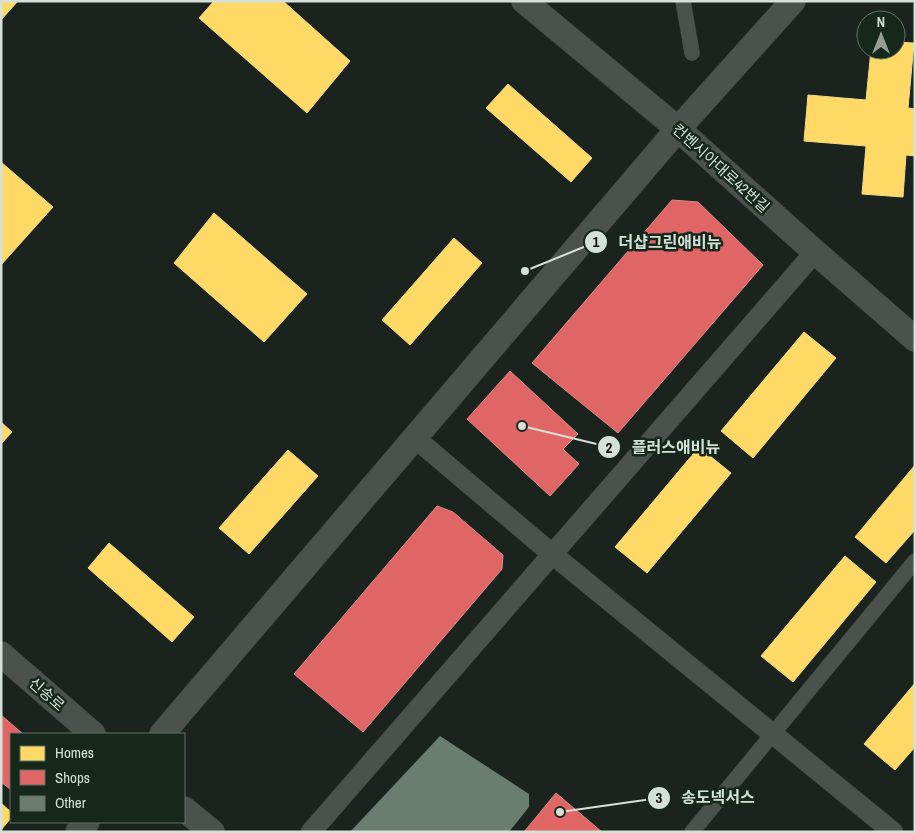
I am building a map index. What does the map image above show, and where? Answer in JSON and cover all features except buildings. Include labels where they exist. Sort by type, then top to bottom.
[{"type":"street","name":"컨벤시아대로42번길","points":[[524,1],[678,129],[915,339]]},
{"type":"street","points":[[683,1],[692,53]]},
{"type":"street","points":[[163,733],[678,129],[792,1]]},
{"type":"street","points":[[311,832],[815,252]]},
{"type":"street","points":[[414,438],[552,554],[893,832]]},
{"type":"street","points":[[692,832],[915,561]]},
{"type":"street","name":"신송로","points":[[1,654],[92,733]]},
{"type":"street","points":[[185,810],[212,832]]},
{"type":"place","name":"더샵그린애비뉴","points":[[525,271]]},
{"type":"place","name":"플러스애비뉴","points":[[522,426]]},
{"type":"place","name":"송도넥서스","points":[[560,812]]}]
